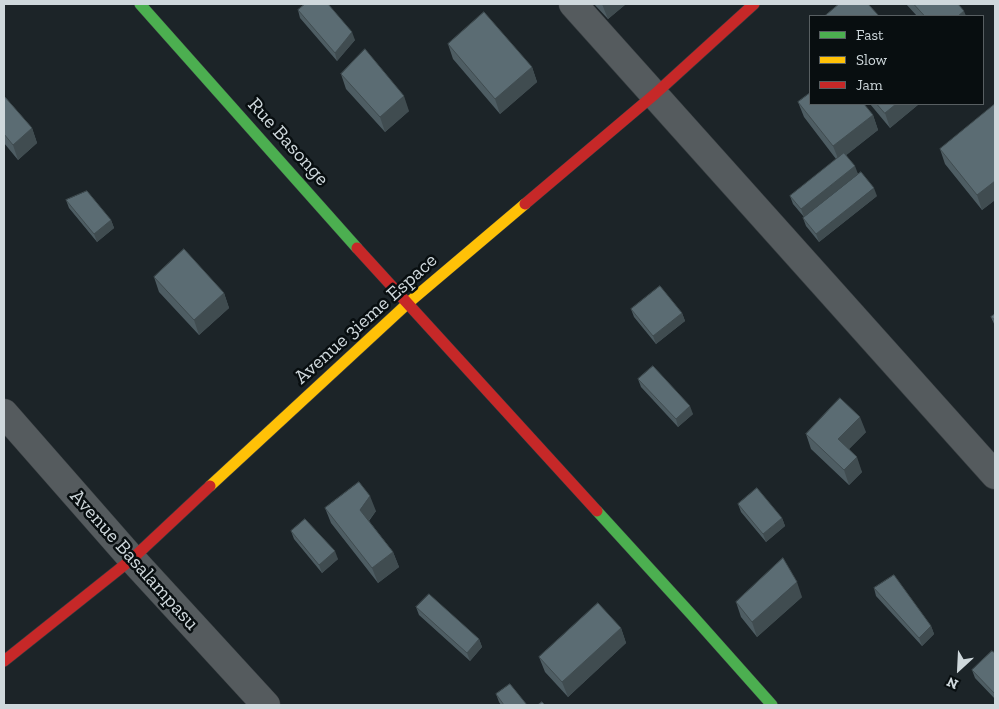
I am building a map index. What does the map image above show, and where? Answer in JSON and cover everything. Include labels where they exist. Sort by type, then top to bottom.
[{"type":"street","name":"Rue Basonge","points":[[140,4],[407,304],[772,705]]},
{"type":"street","points":[[574,4],[995,475]]},
{"type":"street","name":"Avenue 3ieme Espace","points":[[4,661],[132,559],[407,304],[655,94],[754,4]]},
{"type":"street","name":"Avenue Basalampasu","points":[[4,413],[132,559],[266,705]]},
{"type":"building","points":[[305,4],[328,4],[352,32],[335,53],[298,10]]},
{"type":"building","points":[[839,4],[868,4],[878,15],[826,15]]},
{"type":"building","points":[[914,4],[958,4],[964,11],[959,15],[924,15]]},
{"type":"building","points":[[484,12],[532,67],[495,99],[448,44]]},
{"type":"building","points":[[365,49],[404,96],[380,117],[341,74]]},
{"type":"building","points":[[809,94],[809,105],[865,105],[873,115],[833,146],[798,102]]},
{"type":"building","points":[[4,96],[32,128],[13,145],[4,134]]},
{"type":"building","points":[[995,104],[995,181],[977,195],[940,149]]},
{"type":"building","points":[[878,105],[895,105],[885,113]]},
{"type":"building","points":[[844,153],[855,166],[801,209],[790,196]]},
{"type":"building","points":[[861,172],[874,188],[816,234],[803,218]]},
{"type":"building","points":[[87,191],[111,220],[94,234],[66,200]]},
{"type":"building","points":[[184,249],[224,293],[194,320],[154,277]]},
{"type":"building","points":[[660,286],[682,313],[653,336],[631,309]]},
{"type":"building","points":[[653,366],[690,406],[676,419],[638,379]]},
{"type":"building","points":[[840,398],[860,417],[838,439],[857,457],[844,470],[806,434]]},
{"type":"building","points":[[359,482],[370,496],[360,510],[393,552],[372,568],[325,508]]},
{"type":"building","points":[[757,488],[782,518],[763,534],[738,504]]},
{"type":"building","points":[[305,519],[335,551],[319,565],[291,531]]},
{"type":"building","points":[[783,558],[797,582],[752,622],[736,602]]},
{"type":"building","points":[[894,575],[931,626],[919,638],[874,588]]},
{"type":"building","points":[[429,594],[479,639],[467,653],[416,607]]},
{"type":"building","points":[[598,603],[621,628],[562,682],[539,657]]},
{"type":"building","points":[[992,651],[995,653],[995,694],[972,670]]},
{"type":"building","points":[[510,684],[527,705],[504,705],[496,694]]},
{"type":"traffic: fast","points":[[140,4],[357,248]]},
{"type":"traffic: fast","points":[[597,511],[772,705]]},
{"type":"traffic: slow","points":[[210,486],[407,304],[525,204]]},
{"type":"traffic: jam","points":[[525,204],[655,94],[754,4]]},
{"type":"traffic: jam","points":[[357,248],[597,511]]},
{"type":"traffic: jam","points":[[4,661],[132,559],[210,486]]}]
